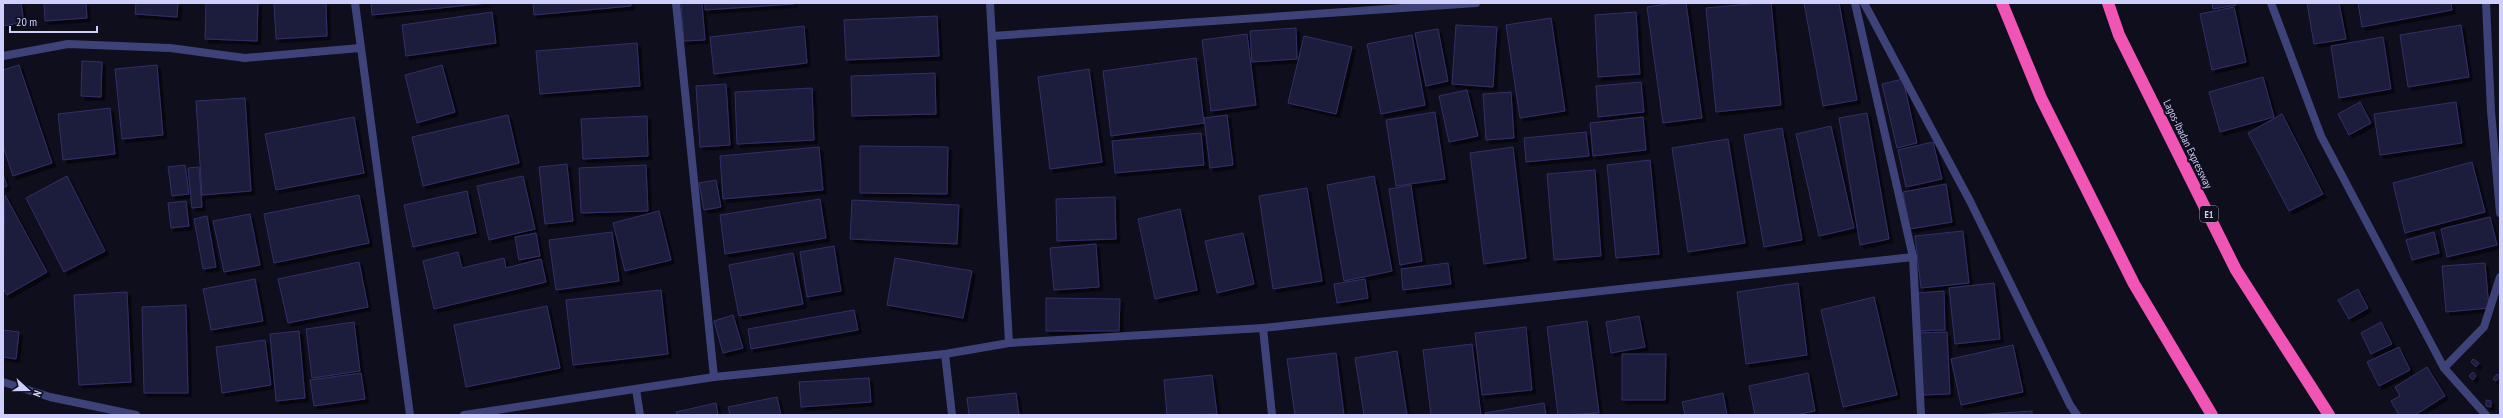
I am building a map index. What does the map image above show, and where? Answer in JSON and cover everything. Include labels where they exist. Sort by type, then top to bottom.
[{"type":"highway","points":[[2002,3],[2041,98],[2134,284],[2212,415]]},
{"type":"highway","name":"Lagos-Ibadan Expressway","points":[[2108,3],[2120,35],[2236,270],[2329,415]]},
{"type":"street","points":[[355,3],[410,415]]},
{"type":"street","points":[[676,3],[714,377]]},
{"type":"street","points":[[990,3],[1009,343]]},
{"type":"street","points":[[992,36],[1476,3]]},
{"type":"street","points":[[1855,3],[1912,257],[1921,415]]},
{"type":"street","points":[[1864,3],[1970,201],[2070,405],[2077,415]]},
{"type":"street","points":[[2271,3],[2321,136],[2444,368],[2486,415]]},
{"type":"street","points":[[2486,3],[2491,111],[2500,213]]},
{"type":"street","points":[[3,56],[68,44],[170,48],[245,58],[360,48]]},
{"type":"street","points":[[464,415],[714,377],[945,354],[1009,343],[1263,328],[1912,257]]},
{"type":"street","points":[[2444,368],[2484,327],[2500,277]]},
{"type":"street","points":[[1263,328],[1272,415]]},
{"type":"street","points":[[945,354],[952,415]]},
{"type":"street","points":[[3,382],[50,397],[136,415]]},
{"type":"street","points":[[636,389],[640,415]]},
{"type":"building","points":[[3,3],[21,3],[24,22],[3,26]]},
{"type":"building","points":[[44,3],[86,3],[87,18],[45,21]]},
{"type":"building","points":[[136,3],[178,3],[177,17],[135,14]]},
{"type":"building","points":[[206,3],[258,3],[257,41],[205,39]]},
{"type":"building","points":[[274,3],[326,3],[327,36],[276,39]]},
{"type":"building","points":[[371,3],[489,3],[372,15]]},
{"type":"building","points":[[533,3],[631,3],[631,6],[534,15]]},
{"type":"building","points":[[681,3],[702,3],[705,40],[684,41]]},
{"type":"building","points":[[705,3],[794,3],[794,4],[705,10]]},
{"type":"building","points":[[1673,3],[1686,3],[1702,118],[1663,123],[1647,7]]},
{"type":"building","points":[[1771,3],[1781,105],[1716,112],[1706,8]]},
{"type":"building","points":[[1804,3],[1839,3],[1857,100],[1823,106]]},
{"type":"building","points":[[2212,3],[2235,3],[2236,5],[2213,9]]},
{"type":"building","points":[[2307,3],[2339,3],[2346,39],[2314,44]]},
{"type":"building","points":[[2358,3],[2451,3],[2452,10],[2362,27]]},
{"type":"building","points":[[2234,7],[2246,62],[2212,70],[2200,14]]},
{"type":"building","points":[[492,12],[496,43],[406,56],[402,25]]},
{"type":"building","points":[[1636,12],[1640,74],[1598,77],[1595,15]]},
{"type":"building","points":[[937,16],[939,56],[846,60],[844,20]]},
{"type":"building","points":[[1551,18],[1565,111],[1520,118],[1506,25]]},
{"type":"building","points":[[1456,25],[1497,27],[1493,87],[1452,84]]},
{"type":"building","points":[[2461,25],[2469,77],[2408,87],[2400,35]]},
{"type":"building","points":[[804,26],[807,63],[714,74],[710,37]]},
{"type":"building","points":[[1296,28],[1297,59],[1252,62],[1250,31]]},
{"type":"building","points":[[1438,29],[1448,81],[1426,86],[1415,33]]},
{"type":"building","points":[[1247,34],[1256,105],[1211,111],[1202,40]]},
{"type":"building","points":[[1412,35],[1425,105],[1381,114],[1367,44]]},
{"type":"building","points":[[1304,36],[1352,47],[1336,114],[1288,103]]},
{"type":"building","points":[[2383,37],[2391,89],[2339,98],[2331,46]]},
{"type":"building","points":[[637,43],[640,86],[540,94],[536,51]]},
{"type":"building","points":[[1196,58],[1204,123],[1111,136],[1103,71]]},
{"type":"building","points":[[82,61],[102,62],[101,97],[81,96]]},
{"type":"building","points":[[19,65],[52,163],[13,176],[3,146],[3,70]]},
{"type":"building","points":[[157,65],[163,135],[122,139],[115,69]]},
{"type":"building","points":[[442,65],[455,112],[417,123],[405,75]]},
{"type":"building","points":[[1089,69],[1102,162],[1050,169],[1038,77]]},
{"type":"building","points":[[935,73],[936,114],[852,116],[851,76]]},
{"type":"building","points":[[2263,77],[2274,117],[2220,132],[2209,92]]},
{"type":"building","points":[[1903,79],[1917,143],[1897,148],[1882,84]]},
{"type":"building","points":[[1641,82],[1644,112],[1598,117],[1596,86]]},
{"type":"building","points":[[726,84],[730,145],[700,147],[696,86]]},
{"type":"building","points":[[812,88],[814,140],[737,144],[735,92]]},
{"type":"building","points":[[1467,90],[1478,136],[1449,142],[1439,96]]},
{"type":"building","points":[[1511,92],[1514,138],[1486,140],[1483,94]]},
{"type":"building","points":[[245,98],[251,191],[202,195],[196,101]]},
{"type":"building","points":[[2360,102],[2371,123],[2349,135],[2338,114]]},
{"type":"building","points":[[2456,102],[2462,143],[2380,155],[2374,114]]},
{"type":"building","points":[[110,108],[115,154],[63,160],[58,114]]},
{"type":"building","points":[[1435,112],[1445,179],[1396,186],[1386,120]]},
{"type":"building","points":[[1867,113],[1889,239],[1860,245],[1839,118]]},
{"type":"building","points":[[2282,114],[2323,194],[2289,211],[2248,133]]},
{"type":"building","points":[[508,115],[519,163],[423,186],[412,137]]},
{"type":"building","points":[[1227,115],[1233,165],[1210,168],[1204,118]]},
{"type":"building","points":[[647,116],[648,156],[583,159],[581,119]]},
{"type":"building","points":[[354,117],[364,173],[276,190],[265,134]]},
{"type":"building","points":[[1643,117],[1646,150],[1593,156],[1590,123]]},
{"type":"building","points":[[1831,126],[1854,228],[1819,236],[1796,134]]},
{"type":"building","points":[[1782,128],[1802,240],[1764,247],[1744,135]]},
{"type":"building","points":[[1586,132],[1589,156],[1526,162],[1524,138]]},
{"type":"building","points":[[1201,133],[1204,165],[1115,173],[1112,141]]},
{"type":"building","points":[[1728,139],[1745,243],[1688,252],[1672,148]]},
{"type":"building","points":[[1933,142],[1942,179],[1906,187],[1898,150]]},
{"type":"building","points":[[860,146],[948,147],[947,194],[860,193]]},
{"type":"building","points":[[819,147],[823,190],[723,199],[720,156]]},
{"type":"building","points":[[1513,147],[1526,258],[1484,264],[1470,153]]},
{"type":"building","points":[[1650,160],[1659,254],[1616,258],[1607,165]]},
{"type":"building","points":[[2472,162],[2485,212],[2405,233],[2393,183]]},
{"type":"building","points":[[567,164],[573,221],[545,224],[539,167]]},
{"type":"building","points":[[185,165],[189,194],[172,196],[168,167]]},
{"type":"building","points":[[646,165],[648,211],[581,213],[579,168]]},
{"type":"building","points":[[199,167],[202,207],[192,208],[188,168]]},
{"type":"building","points":[[1595,170],[1601,256],[1554,260],[1547,174]]},
{"type":"building","points":[[3,174],[7,186],[3,188]]},
{"type":"building","points":[[67,176],[105,251],[64,272],[26,198]]},
{"type":"building","points":[[523,176],[535,229],[489,240],[477,186]]},
{"type":"building","points":[[1374,176],[1392,271],[1344,281],[1327,185]]},
{"type":"building","points":[[716,180],[721,207],[704,210],[699,183]]},
{"type":"building","points":[[1946,184],[1952,222],[1910,229],[1903,192]]},
{"type":"building","points":[[1411,185],[1422,261],[1400,265],[1389,189]]},
{"type":"building","points":[[1307,188],[1322,281],[1273,289],[1259,196]]},
{"type":"building","points":[[467,191],[476,233],[413,247],[404,205]]},
{"type":"building","points":[[5,195],[47,272],[7,295],[3,288]]},
{"type":"building","points":[[359,195],[369,243],[274,263],[264,214]]},
{"type":"building","points":[[1115,197],[1116,239],[1057,241],[1056,199]]},
{"type":"building","points":[[820,199],[826,238],[725,254],[720,215]]},
{"type":"building","points":[[852,200],[959,205],[957,244],[850,239]]},
{"type":"building","points":[[186,201],[189,226],[171,228],[168,203]]},
{"type":"building","points":[[1180,209],[1197,290],[1155,299],[1138,219]]},
{"type":"building","points":[[659,211],[671,260],[625,271],[613,223]]},
{"type":"building","points":[[250,214],[260,265],[224,272],[213,221]]},
{"type":"building","points":[[207,216],[216,267],[203,269],[194,219]]},
{"type":"building","points":[[2490,217],[2497,245],[2447,257],[2441,229]]},
{"type":"building","points":[[1963,231],[1969,283],[1921,288],[1915,236]]},
{"type":"building","points":[[612,232],[619,281],[556,290],[549,240]]},
{"type":"building","points":[[2434,232],[2439,253],[2412,260],[2406,240]]},
{"type":"building","points":[[536,233],[540,256],[519,260],[515,237]]},
{"type":"building","points":[[1243,233],[1254,284],[1217,293],[1205,241]]},
{"type":"building","points":[[1096,244],[1099,287],[1054,290],[1050,248]]},
{"type":"building","points":[[834,246],[841,291],[807,297],[800,252]]},
{"type":"building","points":[[458,252],[462,268],[504,258],[506,268],[541,259],[546,282],[434,309],[423,261]]},
{"type":"building","points":[[793,253],[803,304],[739,316],[729,265]]},
{"type":"building","points":[[895,258],[972,271],[963,318],[887,305]]},
{"type":"building","points":[[359,262],[368,307],[288,323],[278,279]]},
{"type":"building","points":[[1448,263],[1451,284],[1403,290],[1401,269]]},
{"type":"building","points":[[2485,263],[2489,308],[2446,312],[2442,266]]},
{"type":"building","points":[[255,279],[263,321],[211,330],[203,289]]},
{"type":"building","points":[[1365,279],[1368,298],[1337,303],[1334,284]]},
{"type":"building","points":[[1798,283],[1807,355],[1746,364],[1737,292]]},
{"type":"building","points":[[1994,283],[2000,339],[1955,344],[1949,288]]},
{"type":"building","points":[[2358,289],[2368,308],[2349,319],[2338,300]]},
{"type":"building","points":[[661,290],[668,354],[573,365],[566,300]]},
{"type":"building","points":[[1944,291],[1945,330],[1919,331],[1917,293]]},
{"type":"building","points":[[127,292],[131,382],[79,385],[74,295]]},
{"type":"building","points":[[1874,297],[1897,395],[1843,407],[1821,310]]},
{"type":"building","points":[[1046,298],[1120,299],[1119,331],[1046,331]]},
{"type":"building","points":[[186,305],[188,393],[144,393],[142,307]]},
{"type":"building","points":[[547,306],[560,368],[466,387],[454,325]]},
{"type":"building","points":[[854,310],[858,330],[751,349],[748,329]]},
{"type":"building","points":[[733,315],[743,348],[723,353],[714,321]]},
{"type":"building","points":[[1639,316],[1645,347],[1611,353],[1606,322]]},
{"type":"building","points":[[1587,321],[1599,413],[1558,415],[1547,327]]},
{"type":"building","points":[[354,322],[360,371],[312,378],[306,329]]},
{"type":"building","points":[[2381,322],[2392,344],[2371,354],[2361,333]]},
{"type":"building","points":[[1526,327],[1532,390],[1482,395],[1475,333]]},
{"type":"building","points":[[3,330],[19,332],[16,359],[3,357]]},
{"type":"building","points":[[299,331],[305,398],[276,401],[270,334]]},
{"type":"building","points":[[1947,332],[1950,394],[1922,395],[1919,333]]},
{"type":"building","points":[[265,340],[271,385],[222,393],[216,347]]},
{"type":"building","points":[[1472,344],[1481,415],[1431,415],[1423,350]]},
{"type":"building","points":[[2013,345],[2023,392],[1961,405],[1951,359]]},
{"type":"building","points":[[2399,347],[2410,370],[2379,386],[2367,362]]},
{"type":"building","points":[[1397,351],[1407,415],[1364,415],[1355,358]]},
{"type":"building","points":[[1336,353],[1344,415],[1295,415],[1287,359]]},
{"type":"building","points":[[1622,354],[1666,354],[1665,400],[1622,400]]},
{"type":"building","points":[[2473,359],[2479,363],[2476,367],[2471,362]]},
{"type":"building","points":[[2427,367],[2445,396],[2415,415],[2399,415],[2391,401],[2400,396],[2395,387]]},
{"type":"building","points":[[2473,372],[2476,376],[2473,380],[2469,376]]},
{"type":"building","points":[[361,373],[365,399],[314,406],[310,380]]},
{"type":"building","points":[[1808,373],[1815,411],[1795,415],[1755,415],[1749,386]]},
{"type":"building","points":[[2497,374],[2500,376],[2496,381],[2493,379]]},
{"type":"building","points":[[1212,375],[1217,414],[1167,415],[1164,380]]},
{"type":"building","points":[[869,378],[871,402],[801,407],[799,382]]},
{"type":"building","points":[[1016,393],[1019,415],[969,415],[967,398]]},
{"type":"building","points":[[1723,393],[1727,415],[1685,415],[1682,402]]},
{"type":"building","points":[[777,397],[781,415],[730,415],[728,407]]},
{"type":"building","points":[[2486,400],[2491,401],[2491,407],[2486,406]]},
{"type":"building","points":[[716,403],[718,415],[677,415],[676,412]]},
{"type":"building","points":[[1544,403],[1546,415],[1486,415],[1485,413]]},
{"type":"building","points":[[2032,411],[2032,415],[1975,415]]}]
